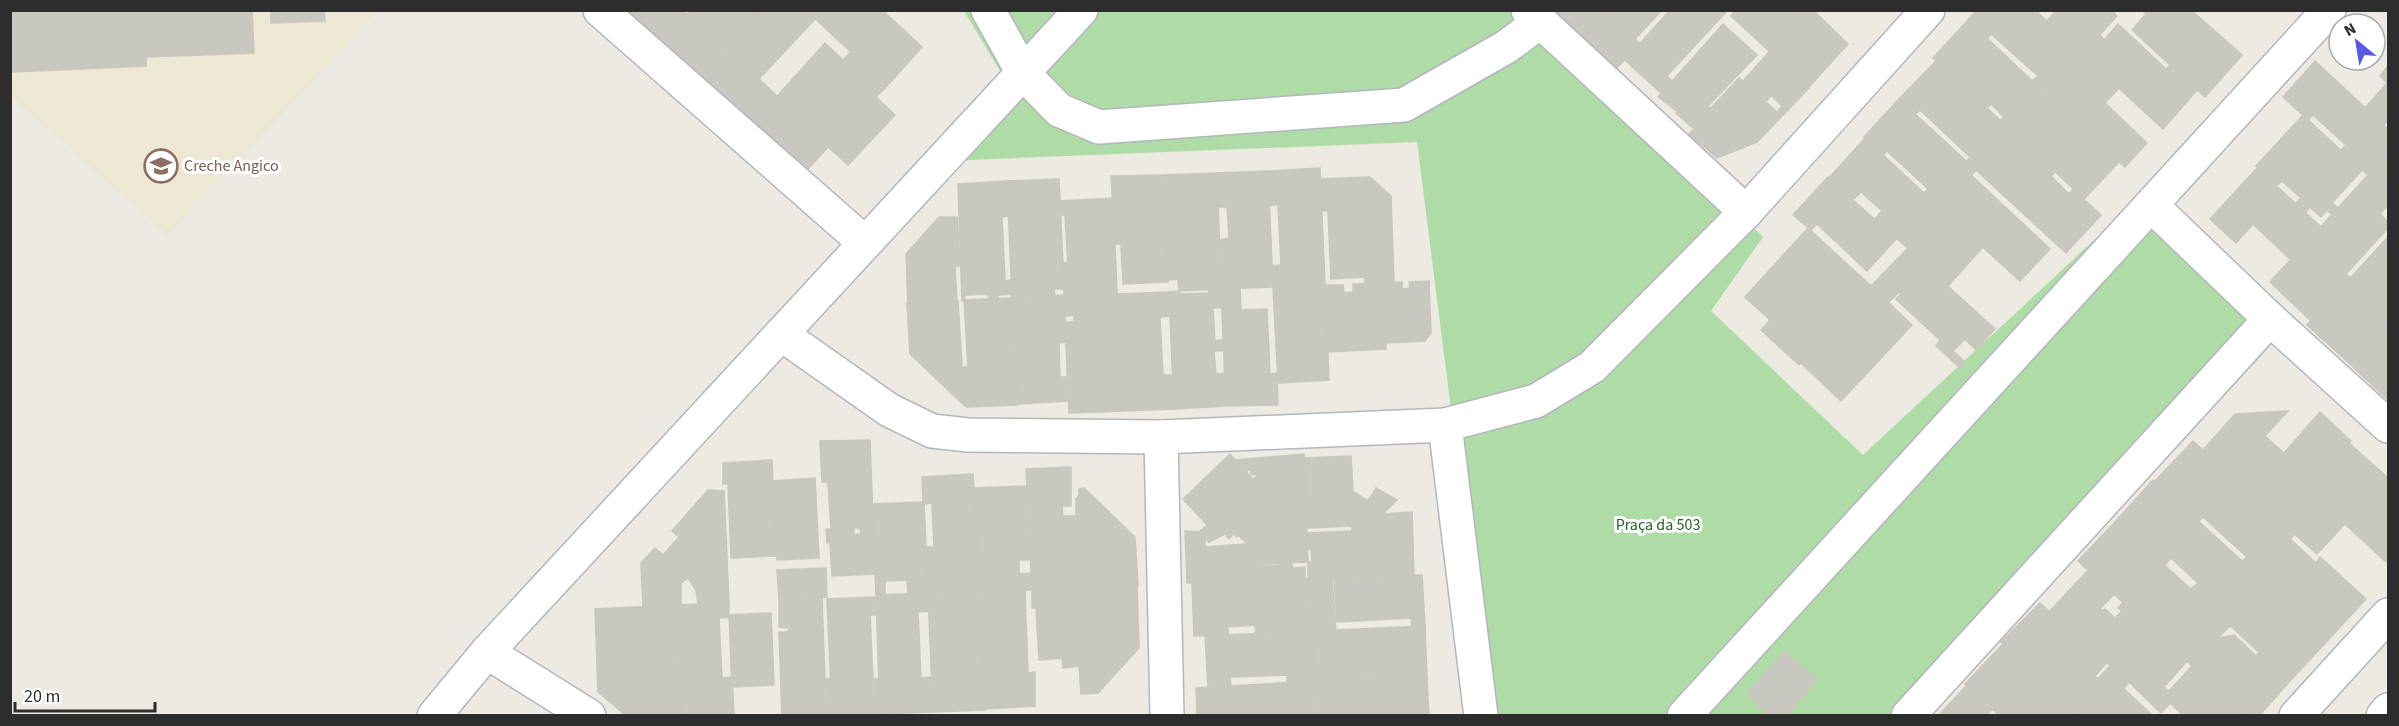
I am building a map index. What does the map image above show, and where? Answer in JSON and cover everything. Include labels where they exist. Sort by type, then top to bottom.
[{"type":"street","points":[[600,10],[865,243]]},
{"type":"street","points":[[988,10],[1023,73],[1059,110],[1099,127],[1404,105],[1506,47],[1534,16],[1746,212]]},
{"type":"street","points":[[435,716],[487,652],[1081,10]]},
{"type":"street","points":[[781,334],[889,410],[932,431],[968,435],[1161,437],[1445,425],[1536,401],[1592,367],[1746,212],[1928,10]]},
{"type":"street","points":[[1684,716],[2329,10]]},
{"type":"street","points":[[2151,205],[2270,319],[2388,426]]},
{"type":"street","points":[[1908,716],[2270,319]]},
{"type":"street","points":[[1445,425],[1481,716]]},
{"type":"street","points":[[1161,437],[1167,716]]},
{"type":"street","points":[[2296,716],[2388,615]]},
{"type":"street","points":[[487,652],[589,716]]},
{"type":"street","points":[[2383,716],[2388,710]]},
{"type":"shaded area","name":"Creche Angico","points":[[11,11],[379,11],[167,235],[11,96]]},
{"type":"green space","name":"Praça da 503","points":[[964,11],[1524,11],[1763,237],[1711,311],[1863,455],[2135,202],[2275,329],[1929,715],[1490,715],[1417,142],[919,162],[1003,76]]},
{"type":"building","points":[[10,10],[252,10],[254,53],[146,57],[146,66],[11,72]]},
{"type":"building","points":[[271,10],[324,10],[325,21],[271,23]]},
{"type":"building","points":[[626,10],[683,10],[688,15],[661,43]]},
{"type":"building","points":[[692,10],[762,10],[700,79],[661,43]]},
{"type":"building","points":[[762,10],[806,10],[815,19],[759,79],[777,96],[750,126],[700,79]]},
{"type":"building","points":[[806,10],[882,10],[922,47],[887,86]]},
{"type":"building","points":[[1551,10],[1605,10],[1581,37]]},
{"type":"building","points":[[1605,10],[1662,10],[1635,39],[1640,44],[1616,69],[1581,37]]},
{"type":"building","points":[[1670,10],[1726,12],[1667,76],[1672,81],[1661,93],[1625,60]]},
{"type":"building","points":[[1736,10],[1803,10],[1768,50],[1731,16]]},
{"type":"building","points":[[1803,10],[1813,10],[1848,44],[1809,87],[1768,50]]},
{"type":"building","points":[[1977,10],[2035,10],[2082,54],[2046,94],[2032,81],[2038,76],[1991,34],[1987,39],[1968,20]]},
{"type":"building","points":[[2057,10],[2111,10],[2117,16],[2082,54],[2047,21]]},
{"type":"building","points":[[2142,10],[2191,10],[2242,55],[2205,97],[2132,30],[2146,14]]},
{"type":"building","points":[[1968,20],[2046,94],[2012,131],[2000,121],[2004,117],[1991,104],[1987,108],[1933,58]]},
{"type":"building","points":[[1723,24],[1757,55],[1708,106],[1710,109],[1739,78],[1743,81],[1769,52],[1809,88],[1757,142],[1717,158],[1689,134],[1694,129],[1676,113],[1678,112],[1658,97]],"holes":[[[1771,95],[1782,106],[1777,112],[1766,102]]]},
{"type":"building","points":[[2118,24],[2166,69],[2170,65],[2197,90],[2163,129],[2082,54],[2100,35],[2104,40]]},
{"type":"building","points":[[825,43],[843,60],[851,52],[887,86],[876,97],[895,115],[848,165],[828,147],[806,171],[754,122]]},
{"type":"building","points":[[2082,54],[2119,88],[2105,103],[2147,143],[2125,167],[2046,94]]},
{"type":"building","points":[[1936,61],[2012,131],[1976,170],[1967,161],[1970,157],[1920,110],[1915,114],[1899,99]]},
{"type":"building","points":[[2315,61],[2388,129],[2388,155],[2369,176],[2341,150],[2346,145],[2313,115],[2308,120],[2283,97]]},
{"type":"building","points":[[2387,67],[2388,119],[2384,125],[2366,107],[2387,83],[2380,76],[2383,72],[2387,72]]},
{"type":"building","points":[[2046,94],[2119,162],[2084,199],[2012,131]]},
{"type":"building","points":[[1899,99],[1976,170],[1941,209],[1924,193],[1928,189],[1887,151],[1883,155],[1864,137]]},
{"type":"building","points":[[2303,115],[2362,170],[2332,203],[2338,208],[2332,215],[2327,210],[2321,217],[2310,207],[2305,213],[2295,204],[2301,198],[2282,181],[2276,186],[2256,166]]},
{"type":"building","points":[[2012,131],[2055,172],[2051,176],[2069,194],[2073,189],[2101,215],[2066,253],[1976,170]]},
{"type":"building","points":[[1865,138],[1941,209],[1906,247],[1875,219],[1882,211],[1861,192],[1853,200],[1829,178]]},
{"type":"building","points":[[2388,155],[2388,194],[2369,176]]},
{"type":"building","points":[[1320,168],[1325,285],[1273,287],[1272,266],[1281,265],[1278,205],[1270,205],[1268,171]]},
{"type":"building","points":[[2257,168],[2321,227],[2291,260],[2253,224],[2236,243],[2210,219]]},
{"type":"building","points":[[1268,171],[1273,287],[1221,289],[1219,240],[1229,238],[1227,207],[1218,207],[1217,173]]},
{"type":"building","points":[[1217,173],[1221,289],[1179,291],[1178,279],[1168,280],[1164,175]]},
{"type":"building","points":[[1164,175],[1168,282],[1123,284],[1121,244],[1115,244],[1111,176]]},
{"type":"building","points":[[1971,175],[2050,249],[2020,281],[1941,209]]},
{"type":"building","points":[[2368,175],[2388,194],[2388,205],[2380,214],[2388,222],[2388,228],[2346,274],[2350,278],[2311,321],[2270,282]]},
{"type":"building","points":[[1370,177],[1391,196],[1394,282],[1365,283],[1365,277],[1331,279],[1328,211],[1321,211],[1320,179]]},
{"type":"building","points":[[1828,177],[1896,239],[1867,271],[1817,224],[1811,230],[1793,215]]},
{"type":"building","points":[[1059,179],[1064,289],[1054,289],[1055,296],[1012,298],[1007,181]]},
{"type":"building","points":[[1007,181],[1009,216],[1002,217],[1005,281],[1011,280],[1012,294],[998,295],[998,299],[989,299],[988,294],[965,295],[965,301],[962,301],[958,184]]},
{"type":"building","points":[[1113,198],[1117,293],[1064,295],[1063,262],[1068,263],[1065,215],[1060,215],[1060,201]]},
{"type":"building","points":[[1941,209],[1983,247],[1948,286],[1906,247]]},
{"type":"building","points":[[939,217],[957,217],[960,266],[955,266],[957,301],[908,304],[906,254]]},
{"type":"building","points":[[1808,228],[1872,287],[1799,365],[1761,330],[1770,320],[1745,297]]},
{"type":"building","points":[[2388,237],[2388,320],[2349,363],[2307,325]]},
{"type":"building","points":[[1907,249],[1995,329],[1976,350],[1965,339],[1953,351],[1965,362],[1960,368],[1936,346],[1940,340],[1896,299],[1901,294],[1899,292],[1889,302],[1871,286]]},
{"type":"building","points":[[1429,281],[1431,333],[1425,341],[1386,343],[1386,349],[1328,352],[1325,285],[1343,285],[1344,293],[1353,292],[1353,284],[1402,282],[1402,289],[1410,288],[1409,282]]},
{"type":"building","points":[[1325,285],[1329,380],[1278,383],[1273,287]]},
{"type":"building","points":[[1872,287],[1912,325],[1841,401],[1801,363]]},
{"type":"building","points":[[1240,288],[1241,310],[1267,309],[1270,374],[1277,373],[1278,405],[1226,406],[1221,289]]},
{"type":"building","points":[[1208,289],[1221,289],[1222,307],[1213,308],[1215,341],[1223,340],[1224,351],[1214,351],[1216,374],[1225,373],[1226,406],[1174,409],[1169,292],[1209,293]]},
{"type":"building","points":[[1169,292],[1170,316],[1160,317],[1163,375],[1173,375],[1174,409],[1123,411],[1117,294]]},
{"type":"building","points":[[1117,294],[1123,411],[1069,413],[1065,322],[1074,322],[1074,315],[1065,316],[1064,295]]},
{"type":"building","points":[[1064,295],[1066,342],[1059,343],[1060,377],[1068,377],[1068,401],[1018,404],[1012,298]]},
{"type":"building","points":[[1012,298],[1018,405],[966,407],[910,354],[907,303],[958,301],[962,367],[968,367],[964,300]]},
{"type":"building","points":[[2388,320],[2388,400],[2349,363]]},
{"type":"building","points":[[2288,411],[2265,436],[2284,453],[2320,412],[2351,441],[2280,521],[2203,450],[2235,414]]},
{"type":"building","points":[[870,440],[875,574],[832,576],[830,543],[827,543],[826,529],[831,529],[828,482],[822,482],[820,441]],"holes":[[[854,528],[860,528],[861,534],[854,535]]]},
{"type":"building","points":[[2193,441],[2280,521],[2247,557],[2203,517],[2199,521],[2155,481]]},
{"type":"building","points":[[2349,443],[2388,478],[2388,558],[2386,562],[2345,524],[2317,554],[2280,521]]},
{"type":"building","points":[[1230,454],[1235,460],[1304,454],[1308,562],[1261,564],[1261,566],[1292,564],[1293,568],[1305,567],[1305,579],[1187,583],[1185,531],[1199,532],[1207,525],[1183,499]],"holes":[[[1251,469],[1251,474],[1258,475],[1253,479],[1246,471]],[[1225,534],[1229,539],[1234,534],[1237,537],[1238,535],[1247,544],[1205,547],[1205,538],[1209,542]]]},
{"type":"building","points":[[1351,456],[1353,491],[1368,501],[1376,488],[1397,500],[1383,514],[1412,512],[1414,575],[1308,579],[1308,562],[1312,562],[1307,533],[1352,531],[1352,526],[1307,528],[1305,458]]},
{"type":"building","points":[[772,460],[776,556],[731,558],[728,484],[723,484],[723,463]]},
{"type":"building","points":[[1071,467],[1071,506],[1062,506],[1063,516],[1076,516],[1076,499],[1079,489],[1084,488],[1135,537],[1138,586],[1032,590],[1026,469]]},
{"type":"building","points":[[973,474],[980,592],[928,593],[925,547],[934,547],[932,503],[923,504],[922,477]]},
{"type":"building","points":[[815,478],[819,558],[777,560],[773,481]]},
{"type":"building","points":[[2153,480],[2241,560],[2204,601],[2191,589],[2198,583],[2171,558],[2164,566],[2116,521]]},
{"type":"building","points":[[1027,486],[1030,560],[1019,560],[1019,574],[1031,573],[1032,590],[980,592],[974,488]]},
{"type":"building","points":[[708,490],[724,491],[729,603],[698,604],[696,590],[688,578],[681,583],[681,605],[643,607],[641,563],[655,548],[663,555],[679,537],[672,531]]},
{"type":"building","points":[[924,502],[928,593],[908,594],[907,580],[885,581],[885,595],[876,595],[872,504]]},
{"type":"building","points":[[2116,521],[2204,601],[2166,642],[2078,561]]},
{"type":"building","points":[[2280,521],[2295,534],[2290,539],[2316,563],[2320,557],[2366,599],[2328,640],[2243,561]]},
{"type":"building","points":[[2241,560],[2328,640],[2290,681],[2204,601]]},
{"type":"building","points":[[826,568],[827,597],[779,600],[777,570]]},
{"type":"building","points":[[2088,570],[2114,594],[2100,609],[2102,611],[2105,609],[2115,618],[2122,611],[2118,608],[2123,602],[2166,642],[2129,682],[2049,612]]},
{"type":"building","points":[[1422,575],[1425,626],[1412,627],[1411,618],[1337,622],[1334,579]]},
{"type":"building","points":[[1332,578],[1336,630],[1312,631],[1310,579]]},
{"type":"building","points":[[1310,579],[1312,631],[1256,634],[1255,625],[1228,627],[1228,635],[1194,636],[1192,582]]},
{"type":"building","points":[[1137,586],[1139,648],[1098,693],[1081,694],[1079,666],[1063,668],[1062,658],[1039,660],[1036,608],[1032,608],[1032,590]]},
{"type":"building","points":[[1025,590],[1028,673],[1035,672],[1035,706],[985,709],[980,592]]},
{"type":"building","points":[[980,592],[985,710],[933,712],[928,593]]},
{"type":"building","points":[[928,593],[929,611],[918,612],[921,678],[932,677],[933,712],[880,714],[876,595]]},
{"type":"building","points":[[876,597],[876,615],[870,615],[873,679],[878,679],[880,714],[832,716],[827,599]]},
{"type":"building","points":[[822,598],[825,679],[830,679],[832,716],[782,716],[779,632],[788,632],[789,628],[779,627],[779,600]]},
{"type":"building","points":[[2204,601],[2230,626],[2218,638],[2234,635],[2256,656],[2259,652],[2290,681],[2259,716],[2244,714],[2166,642]]},
{"type":"building","points":[[729,603],[729,617],[719,618],[722,678],[732,677],[734,716],[681,716],[677,605]]},
{"type":"building","points":[[2040,603],[2106,663],[2095,676],[2098,679],[2110,666],[2129,682],[2101,716],[2081,716],[2001,642]]},
{"type":"building","points":[[677,605],[681,716],[624,714],[598,692],[595,609]]},
{"type":"building","points":[[771,613],[774,685],[732,687],[729,615]]},
{"type":"building","points":[[1425,626],[1427,677],[1314,681],[1312,631]]},
{"type":"building","points":[[1312,631],[1314,681],[1287,683],[1287,675],[1230,677],[1231,687],[1208,688],[1205,636]]},
{"type":"building","points":[[2166,642],[2187,661],[2164,687],[2169,691],[2192,666],[2247,716],[2184,716],[2170,703],[2161,713],[2129,682]]},
{"type":"building","points":[[2003,644],[2081,716],[2000,716],[1992,709],[1965,684]]},
{"type":"building","points":[[1785,651],[1816,680],[1787,716],[1768,716],[1747,693]]},
{"type":"building","points":[[1427,677],[1429,716],[1316,716],[1314,681]]},
{"type":"building","points":[[1314,681],[1316,716],[1197,716],[1196,688]]},
{"type":"building","points":[[1967,685],[1992,709],[1986,716],[1938,716]]},
{"type":"building","points":[[2124,689],[2153,716],[2101,716]]},
{"type":"place","name":"Creche Angico","points":[[161,166]]}]
